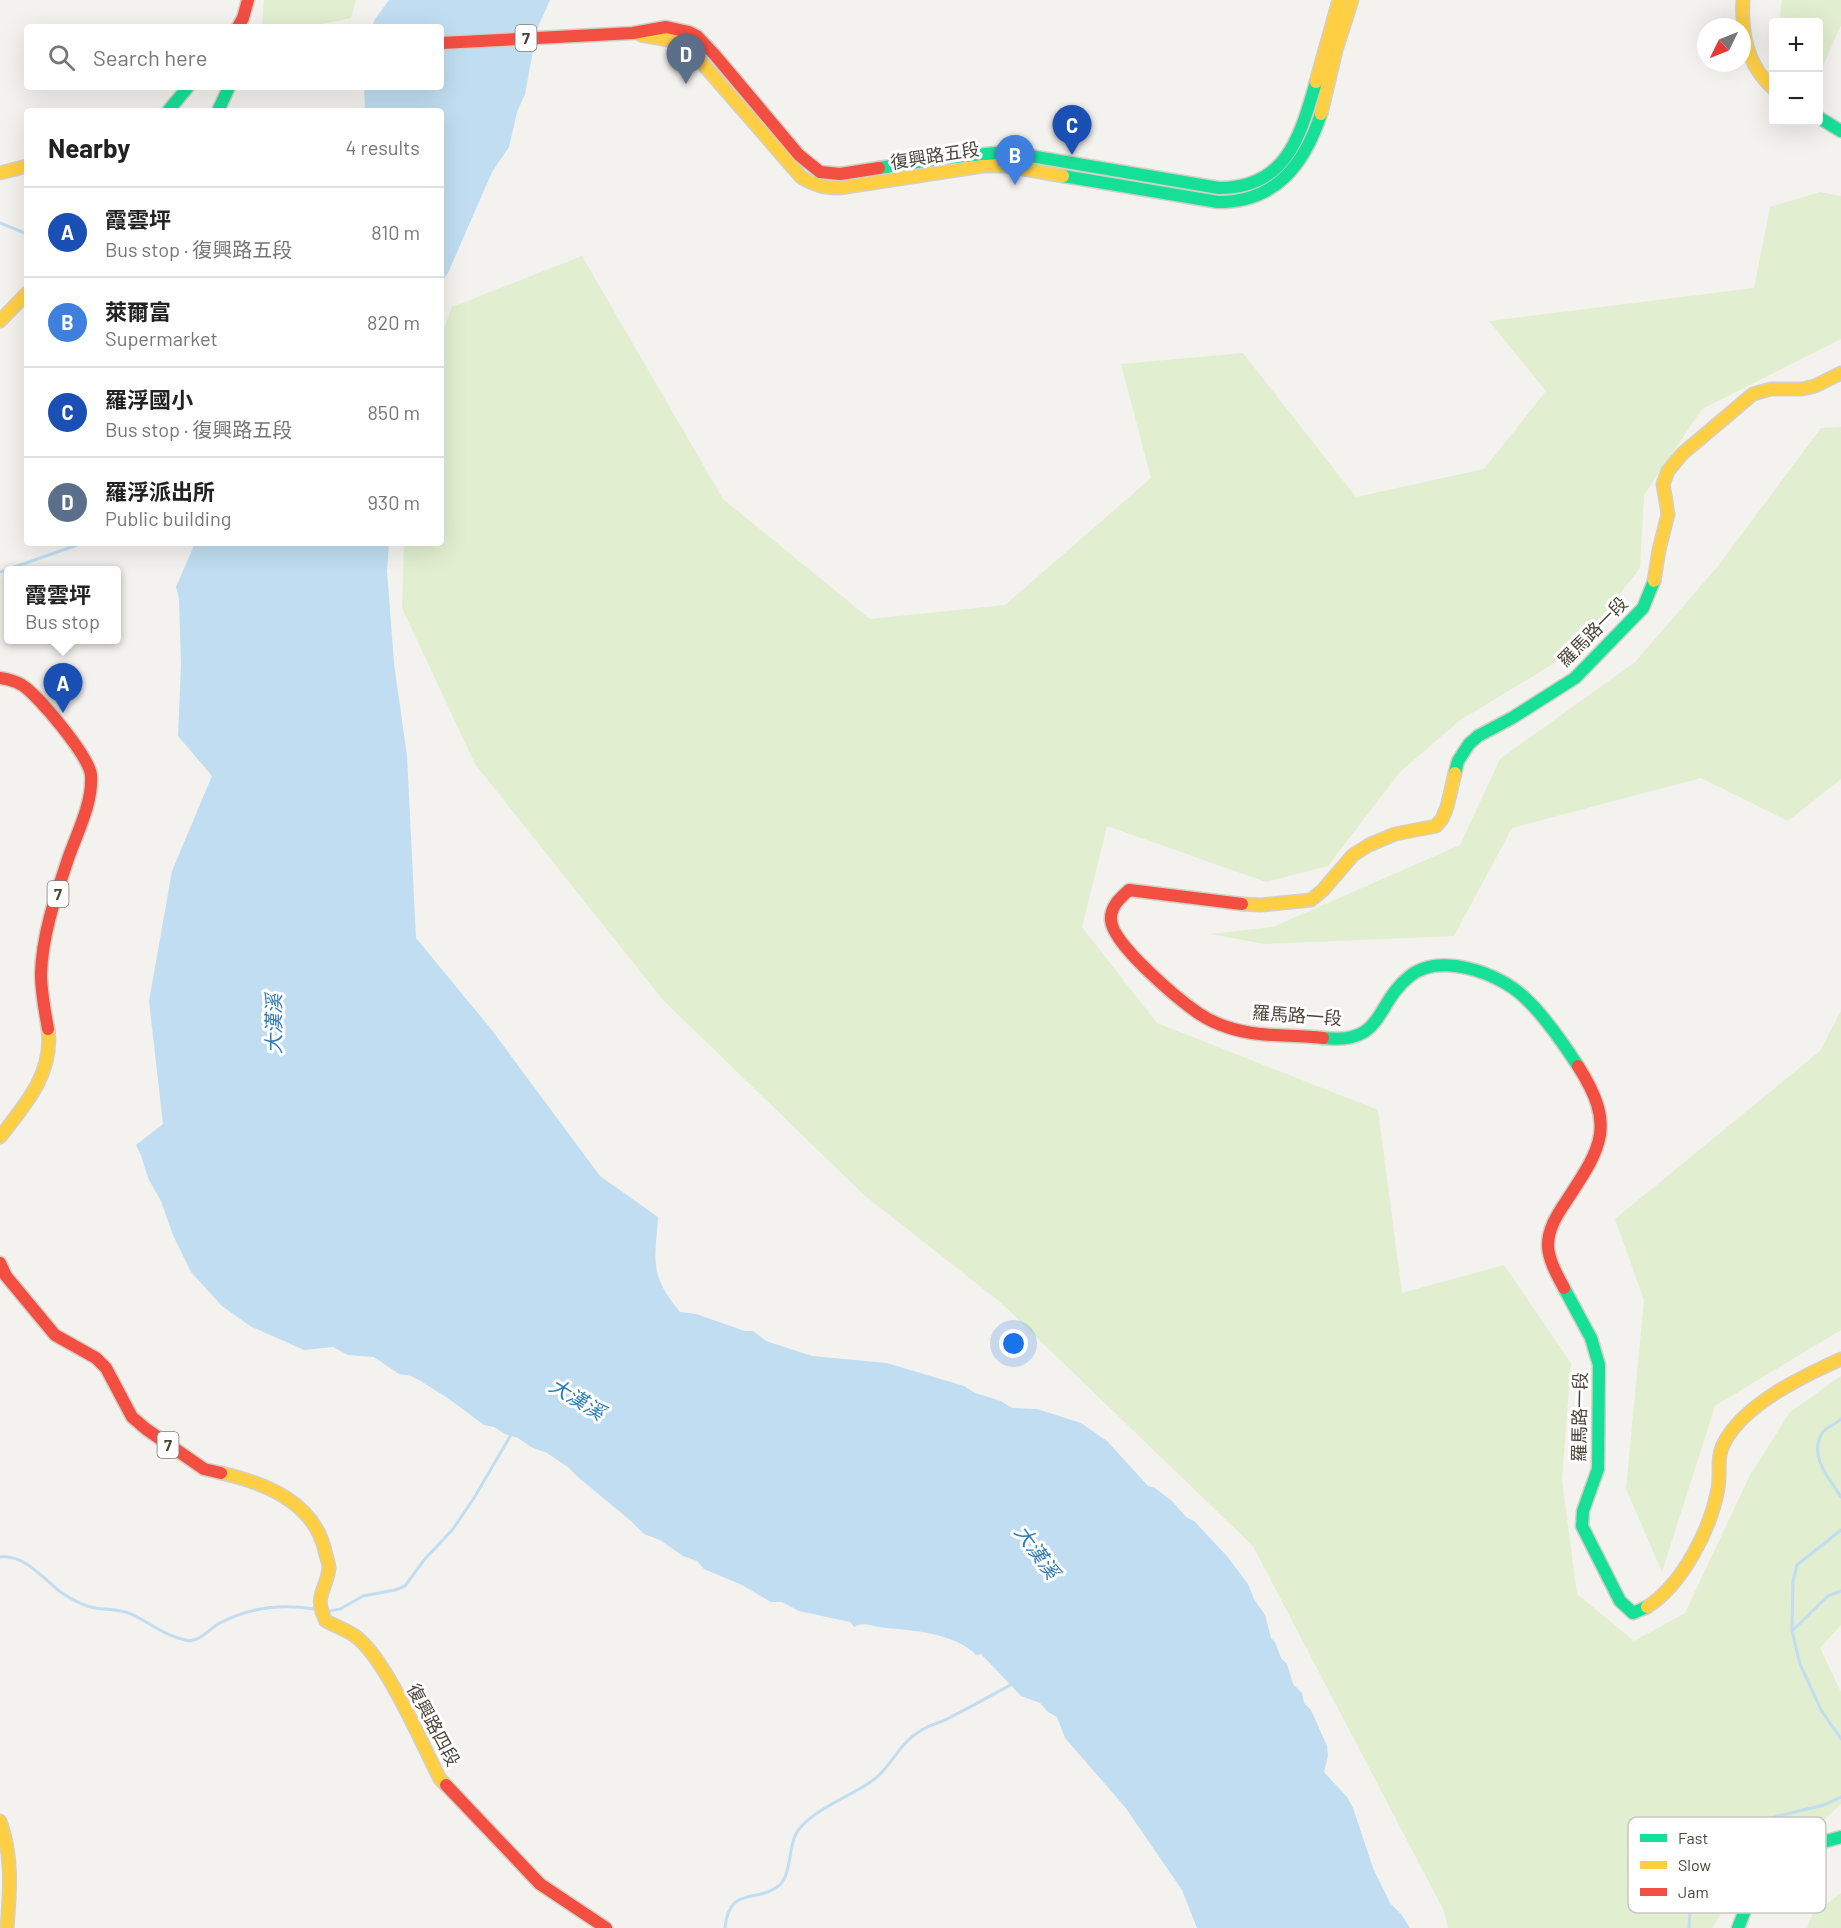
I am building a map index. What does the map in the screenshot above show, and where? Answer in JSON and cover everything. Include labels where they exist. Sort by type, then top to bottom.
[{"type":"main road","points":[[240,24],[249,0]]},
{"type":"main road","name":"復興路五段","points":[[444,43],[633,33],[666,27],[688,32],[697,36],[810,166],[820,172],[840,174],[953,156],[1007,152],[1142,177],[1219,188],[1237,188],[1275,170],[1292,149],[1303,127],[1339,0]]},
{"type":"main road","name":"復興路五段","points":[[633,33],[674,41],[690,48],[801,177],[825,188],[839,188],[983,166],[1006,166],[1218,202],[1236,202],[1254,197],[1280,181],[1293,170],[1306,152],[1320,116],[1336,50],[1352,0]]},
{"type":"main road","points":[[1743,0],[1741,18],[1750,56],[1757,74],[1769,85]]},
{"type":"main road","points":[[723,85],[734,79]]},
{"type":"main road","points":[[170,108],[186,90]]},
{"type":"main road","points":[[219,108],[228,90]]},
{"type":"main road","points":[[1823,120],[1841,131]]},
{"type":"main road","points":[[801,177],[810,166]]},
{"type":"main road","points":[[0,173],[24,167]]},
{"type":"main road","points":[[0,321],[24,296]]},
{"type":"main road","name":"羅馬路一段","points":[[1841,374],[1815,386],[1802,389],[1771,389],[1753,394],[1683,454],[1668,471],[1663,484],[1668,514],[1659,550],[1656,575],[1643,608],[1575,678],[1512,718],[1478,736],[1469,744],[1458,761],[1447,807],[1436,826],[1395,834],[1369,845],[1353,855],[1323,890],[1311,900],[1261,905],[1228,904],[1129,890],[1116,900],[1110,910],[1109,919],[1123,946],[1162,982],[1210,1021],[1232,1029],[1344,1039],[1362,1034],[1375,1023],[1401,984],[1417,970],[1431,965],[1452,965],[1492,978],[1522,995],[1575,1059],[1588,1078],[1596,1096],[1602,1126],[1598,1149],[1589,1168],[1550,1229],[1547,1242],[1558,1276],[1571,1303],[1587,1327],[1599,1361],[1597,1472],[1584,1507],[1582,1524],[1584,1532],[1600,1556],[1618,1598],[1633,1613],[1646,1610],[1662,1598],[1678,1581],[1689,1563],[1715,1505],[1720,1476],[1720,1456],[1723,1445],[1732,1431],[1750,1414],[1795,1380],[1841,1359]]},
{"type":"main road","name":"7","points":[[0,678],[22,686],[33,694],[89,765],[91,778],[89,796],[52,913],[42,964],[41,991],[49,1039],[48,1063],[37,1089],[0,1137]]},
{"type":"main road","name":"復興路四段","points":[[0,1263],[6,1276],[55,1335],[96,1358],[106,1368],[132,1418],[204,1469],[252,1480],[278,1492],[298,1506],[315,1524],[322,1537],[329,1568],[320,1603],[326,1621],[356,1636],[375,1658],[404,1707],[440,1779],[540,1884],[606,1928]]},
{"type":"main road","points":[[0,1821],[8,1849],[10,1886],[7,1928]]},
{"type":"main road","points":[[1826,1842],[1841,1838]]},
{"type":"main road","points":[[1738,1928],[1744,1913]]},
{"type":"green space","points":[[264,0],[356,0],[351,18],[323,24],[262,24]]},
{"type":"green space","points":[[1782,0],[1841,0],[1841,25],[1823,66],[1823,18],[1780,18]]},
{"type":"green space","points":[[1820,192],[1841,196],[1841,339],[1702,409],[1644,495],[1640,568],[1576,650],[1459,721],[1400,772],[1328,866],[1266,882],[1107,826],[1082,927],[1157,1023],[1378,1110],[1402,1293],[1504,1265],[1571,1363],[1562,1480],[1577,1594],[1634,1641],[1685,1613],[1750,1475],[1790,1412],[1841,1376],[1841,1625],[1820,1648],[1841,1692],[1841,1804],[1826,1818],[1628,1817],[1628,1913],[1721,1913],[1712,1928],[1448,1928],[1444,1911],[1253,1546],[1000,1302],[864,1195],[663,1000],[475,764],[402,608],[404,546],[444,546],[444,328],[452,307],[582,256],[723,499],[870,619],[1005,605],[1151,478],[1121,364],[1243,353],[1356,497],[1484,469],[1546,391],[1489,321],[1754,288],[1770,207]]},
{"type":"green space","points":[[1841,427],[1841,779],[1788,821],[1701,778],[1512,828],[1454,936],[1265,944],[1210,934],[1273,927],[1460,845],[1500,759],[1635,662],[1718,566],[1821,428]]},
{"type":"green space","points":[[1841,1011],[1841,1330],[1715,1406],[1662,1572],[1626,1489],[1644,1300],[1615,1219],[1820,1051]]},
{"type":"green space","points":[[1841,1893],[1841,1928],[1807,1928],[1812,1915],[1826,1913],[1826,1904]]},
{"type":"water","points":[[389,0],[550,0],[537,29],[525,94],[517,112],[509,147],[492,172],[444,279],[444,108],[365,108],[364,90],[444,90],[444,24],[373,24]]},
{"type":"water","name":"大漢溪","points":[[194,546],[389,546],[387,571],[394,663],[407,756],[416,938],[491,1029],[600,1176],[658,1217],[656,1268],[663,1288],[670,1299],[680,1312],[696,1314],[745,1331],[753,1331],[766,1341],[812,1356],[887,1363],[964,1386],[1012,1408],[1037,1409],[1081,1423],[1107,1441],[1148,1486],[1155,1488],[1172,1501],[1186,1517],[1194,1521],[1226,1555],[1248,1584],[1254,1599],[1265,1615],[1271,1638],[1281,1658],[1287,1664],[1293,1684],[1302,1693],[1304,1703],[1311,1710],[1327,1746],[1328,1756],[1324,1772],[1347,1797],[1353,1808],[1373,1868],[1390,1903],[1410,1928],[1197,1928],[1182,1890],[1125,1807],[1065,1738],[1057,1717],[1048,1712],[1040,1703],[1021,1696],[981,1654],[976,1655],[945,1637],[866,1624],[854,1627],[850,1622],[799,1611],[782,1602],[771,1602],[742,1585],[704,1569],[697,1561],[683,1556],[660,1540],[644,1534],[568,1467],[518,1438],[484,1425],[419,1380],[399,1374],[374,1357],[348,1355],[333,1347],[304,1350],[250,1326],[222,1306],[191,1272],[173,1235],[161,1201],[148,1178],[136,1145],[163,1124],[149,1001],[172,871],[212,776],[178,736],[181,665],[179,599],[176,587]]},
{"type":"waterway","points":[[0,223],[24,233]]},
{"type":"waterway","points":[[17,566],[74,546]]},
{"type":"waterway","points":[[0,572],[4,571]]},
{"type":"waterway","points":[[1841,1419],[1826,1429],[1818,1442],[1822,1467],[1841,1497]]},
{"type":"waterway","points":[[329,1611],[340,1609],[363,1596],[405,1586],[424,1560],[453,1529],[512,1433]]},
{"type":"waterway","points":[[1841,1530],[1797,1565],[1793,1581],[1792,1631],[1800,1664],[1821,1710],[1841,1739]]},
{"type":"waterway","points":[[0,1557],[18,1559],[26,1563],[62,1593],[82,1604],[127,1612],[171,1635],[190,1641],[220,1623],[254,1610],[278,1607],[314,1609]]},
{"type":"waterway","points":[[1792,1631],[1828,1596],[1841,1591]]},
{"type":"waterway","points":[[725,1928],[727,1915],[737,1901],[769,1892],[782,1882],[786,1875],[793,1842],[800,1828],[807,1821],[876,1778],[912,1736],[1014,1683]]},
{"type":"waterway","points":[[1775,1817],[1824,1805],[1841,1797]]},
{"type":"waterway","points":[[1689,1928],[1690,1913]]},
{"type":"traffic: fast","points":[[879,168],[943,158],[1007,152],[1219,188],[1242,186],[1261,179],[1275,169],[1287,155],[1304,121],[1316,82]]},
{"type":"traffic: fast","points":[[170,108],[186,90]]},
{"type":"traffic: fast","points":[[219,108],[228,90]]},
{"type":"traffic: fast","points":[[1063,176],[1218,202],[1238,200],[1272,188],[1285,177],[1306,149],[1321,114]]},
{"type":"traffic: fast","points":[[1823,120],[1841,131]]},
{"type":"traffic: fast","points":[[1455,773],[1458,761],[1469,744],[1478,736],[1512,718],[1575,678],[1643,608],[1654,581]]},
{"type":"traffic: fast","points":[[1323,1038],[1358,1035],[1376,1020],[1398,987],[1410,976],[1422,969],[1453,966],[1485,973],[1513,988],[1546,1021],[1578,1066]]},
{"type":"traffic: fast","points":[[1564,1288],[1591,1338],[1599,1365],[1598,1469],[1583,1511],[1582,1526],[1620,1601],[1633,1613],[1647,1607]]},
{"type":"traffic: fast","points":[[1826,1841],[1841,1837]]},
{"type":"traffic: fast","points":[[1738,1928],[1744,1913]]},
{"type":"traffic: slow","points":[[1316,82],[1339,0]]},
{"type":"traffic: slow","points":[[1321,114],[1336,50],[1352,0]]},
{"type":"traffic: slow","points":[[1743,0],[1743,25],[1748,49],[1757,70],[1769,84]]},
{"type":"traffic: slow","points":[[641,35],[674,41],[689,48],[801,177],[819,186],[839,188],[983,166],[1006,166],[1063,176]]},
{"type":"traffic: slow","points":[[0,173],[24,167]]},
{"type":"traffic: slow","points":[[0,321],[24,296]]},
{"type":"traffic: slow","points":[[1654,581],[1668,514],[1663,484],[1668,471],[1682,454],[1753,394],[1771,389],[1802,389],[1815,386],[1841,373]]},
{"type":"traffic: slow","points":[[1242,904],[1261,905],[1311,900],[1323,890],[1353,855],[1369,845],[1395,834],[1436,826],[1447,807],[1455,773]]},
{"type":"traffic: slow","points":[[0,1137],[36,1088],[47,1060],[48,1029]]},
{"type":"traffic: slow","points":[[1647,1607],[1672,1585],[1702,1538],[1718,1488],[1722,1448],[1733,1429],[1745,1416],[1776,1393],[1841,1359]]},
{"type":"traffic: slow","points":[[221,1473],[270,1489],[299,1507],[310,1520],[319,1534],[329,1566],[320,1600],[326,1621],[355,1636],[378,1662],[402,1702],[440,1779],[446,1785]]},
{"type":"traffic: slow","points":[[0,1821],[9,1860],[7,1928]]},
{"type":"traffic: jam","points":[[240,24],[248,0]]},
{"type":"traffic: jam","points":[[444,43],[633,33],[666,27],[689,32],[697,36],[714,54],[799,155],[820,172],[840,174],[879,168]]},
{"type":"traffic: jam","points":[[0,678],[22,685],[39,701],[73,741],[82,754],[91,775],[87,807],[50,915],[44,945],[41,981],[48,1029]]},
{"type":"traffic: jam","points":[[1242,904],[1129,890],[1114,907],[1111,920],[1122,943],[1147,970],[1176,996],[1205,1017],[1223,1026],[1250,1033],[1323,1038]]},
{"type":"traffic: jam","points":[[1564,1288],[1550,1256],[1548,1245],[1551,1228],[1588,1167],[1600,1137],[1601,1122],[1590,1087],[1578,1066]]},
{"type":"traffic: jam","points":[[0,1263],[6,1276],[55,1335],[96,1358],[106,1368],[132,1417],[204,1469],[221,1473]]},
{"type":"traffic: jam","points":[[446,1785],[540,1884],[606,1928]]},
{"type":"place","name":"羅浮派出所","points":[[686,84]]},
{"type":"place","name":"羅浮國小","points":[[1072,155]]},
{"type":"place","name":"萊爾富","points":[[1015,185]]},
{"type":"place","name":"霞雲坪","points":[[63,713]]}]
